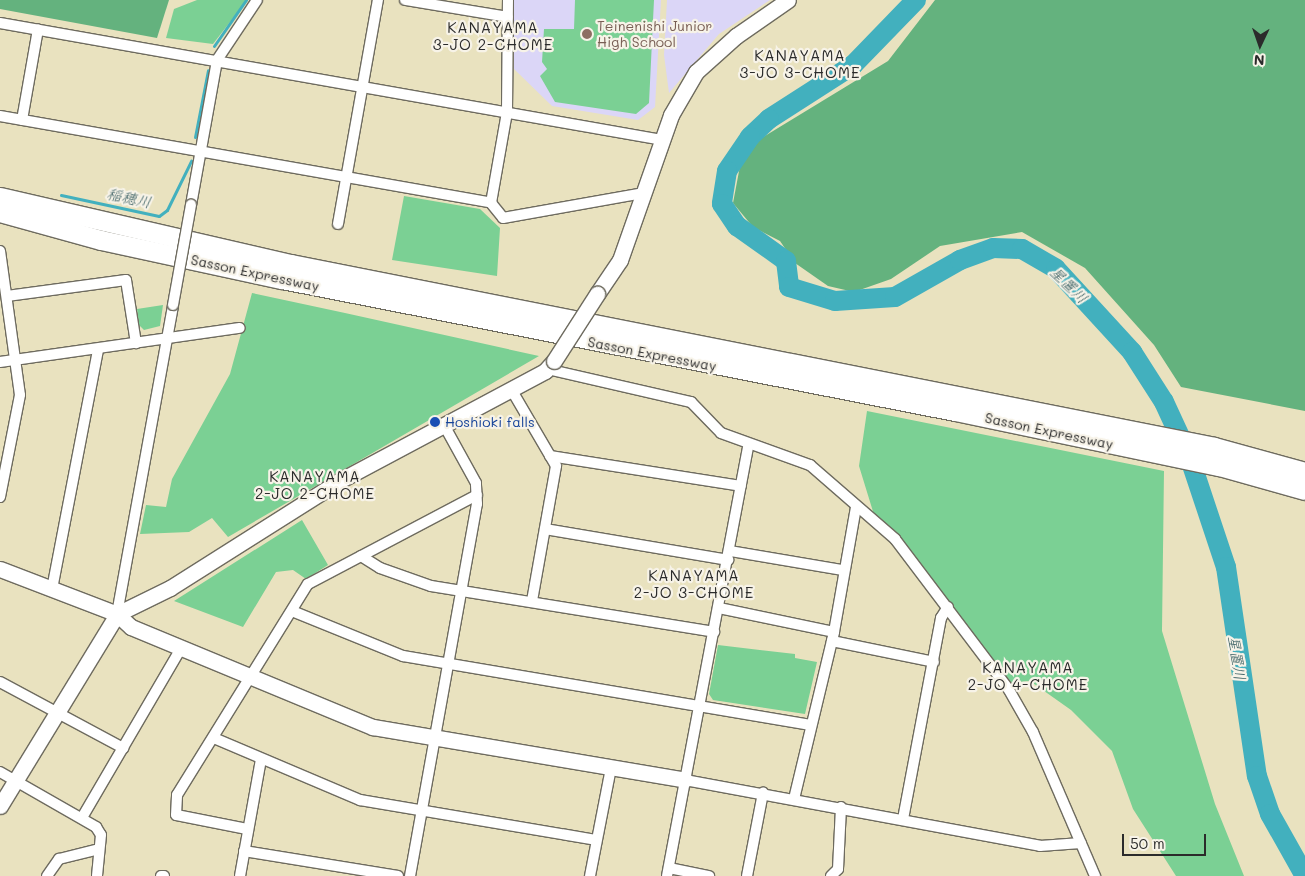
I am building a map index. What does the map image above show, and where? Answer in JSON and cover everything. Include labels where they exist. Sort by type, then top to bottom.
[{"type":"highway","name":"Sasson Expressway","points":[[0,197],[291,264],[947,392],[1214,447],[1305,472]]},
{"type":"highway","name":"Sasson Expressway","points":[[0,212],[100,240],[282,279],[955,411],[1218,466],[1305,490]]},
{"type":"street","points":[[0,806],[117,614],[217,60],[257,0]]},
{"type":"street","points":[[338,224],[378,0]]},
{"type":"street","points":[[404,0],[508,17]]},
{"type":"street","points":[[491,203],[507,112],[508,0]]},
{"type":"street","points":[[117,614],[170,588],[339,482],[511,389],[550,365],[620,260],[662,140],[696,72],[736,36],[788,0]]},
{"type":"street","points":[[0,23],[662,140]]},
{"type":"street","points":[[22,120],[38,29]]},
{"type":"street","points":[[0,116],[491,203],[503,218],[643,193]]},
{"type":"street","points":[[0,251],[17,360],[20,395],[0,497]]},
{"type":"street","points":[[7,296],[126,280],[136,344]]},
{"type":"street","points":[[0,362],[240,328]]},
{"type":"street","points":[[52,589],[98,349]]},
{"type":"street","points":[[550,365],[691,402],[721,433],[810,465],[895,539],[1009,690],[1033,732],[1095,876]]},
{"type":"street","points":[[511,389],[556,466],[532,601]]},
{"type":"street","points":[[410,876],[462,590],[477,494],[476,483],[444,425]]},
{"type":"street","points":[[709,876],[668,872],[749,444]]},
{"type":"street","points":[[550,456],[741,486]]},
{"type":"street","points":[[247,829],[176,815],[178,795],[308,584],[477,494]]},
{"type":"street","points":[[794,799],[809,725],[833,636],[844,579],[842,570],[856,506]]},
{"type":"street","points":[[545,529],[842,570]]},
{"type":"street","points":[[361,556],[423,583],[714,632]]},
{"type":"street","points":[[0,569],[117,614],[130,627],[373,727],[435,740],[841,807],[1040,846],[1081,843]]},
{"type":"street","points":[[903,819],[941,618],[948,607]]},
{"type":"street","points":[[719,608],[934,662]]},
{"type":"street","points":[[292,611],[403,656],[809,725]]},
{"type":"street","points":[[83,816],[181,648]]},
{"type":"street","points":[[0,682],[123,748]]},
{"type":"street","points":[[214,738],[360,800],[596,840]]},
{"type":"street","points":[[240,876],[261,759]]},
{"type":"street","points":[[590,876],[611,768]]},
{"type":"street","points":[[0,772],[83,816],[100,835],[97,876]]},
{"type":"street","points":[[747,876],[763,794]]},
{"type":"street","points":[[830,876],[838,869],[841,807]]},
{"type":"street","points":[[47,876],[59,859],[99,849]]},
{"type":"street","points":[[244,851],[398,876]]},
{"type":"shaded area","name":"Teinenishi Junior High School","points":[[514,0],[661,0],[655,107],[638,120],[552,106],[514,69]]},
{"type":"shaded area","points":[[667,0],[770,0],[719,34],[669,93],[664,55]]},
{"type":"green space","points":[[0,0],[169,0],[157,38],[0,9]]},
{"type":"green space","points":[[197,0],[247,0],[213,44],[166,38],[174,9]]},
{"type":"green space","name":"Teinenishi Junior High School","points":[[575,0],[654,0],[649,103],[636,114],[555,102],[540,76],[547,69],[542,62],[544,29],[574,29]]},
{"type":"green space","points":[[935,0],[1305,0],[1305,411],[1181,387],[1154,345],[1085,268],[1022,232],[940,246],[891,279],[854,292],[828,286],[795,263],[780,241],[753,227],[733,203],[740,166],[760,139],[888,61]]},
{"type":"green space","points":[[404,196],[480,209],[500,228],[497,276],[392,260]]},
{"type":"green space","points":[[252,293],[539,356],[228,537],[212,518],[189,532],[140,534],[146,505],[166,507],[172,479],[230,374]]},
{"type":"green space","points":[[163,305],[160,326],[144,330],[139,325],[137,309]]},
{"type":"green space","points":[[867,411],[1164,471],[1162,631],[1215,804],[1244,876],[1176,876],[1133,809],[1112,751],[1071,710],[1030,681],[1008,683],[901,542],[875,518],[859,466]]},
{"type":"green space","points":[[302,520],[328,565],[306,579],[293,570],[276,572],[243,627],[174,601]]},
{"type":"green space","points":[[718,645],[795,654],[795,658],[817,662],[805,714],[713,700],[709,694]]},
{"type":"waterway","name":"稲穂川","points":[[214,46],[246,0]]},
{"type":"waterway","name":"星置川","points":[[916,0],[853,65],[769,119],[750,137],[727,171],[722,204],[737,226],[786,261],[789,287],[835,301],[895,297],[960,260],[993,248],[1022,249],[1056,269],[1132,352],[1164,402],[1189,456],[1226,567],[1257,776],[1270,814],[1305,876]]},
{"type":"waterway","name":"稲穂川","points":[[195,137],[208,70]]},
{"type":"waterway","name":"稲穂川","points":[[61,195],[159,216],[167,210],[191,161]]},
{"type":"place","name":"Teinenishi Junior High School","points":[[587,34]]},
{"type":"place","name":"Hoshioki falls","points":[[435,422]]},
{"type":"district","name":"KANAYAMA 3-JO 2-CHOME","points":[[493,36]]},
{"type":"district","name":"KANAYAMA 3-JO 3-CHOME","points":[[800,64]]},
{"type":"district","name":"KANAYAMA 2-JO 2-CHOME","points":[[315,484]]},
{"type":"district","name":"KANAYAMA 2-JO 3-CHOME","points":[[694,584]]},
{"type":"district","name":"KANAYAMA 2-JO 4-CHOME","points":[[1028,676]]}]
